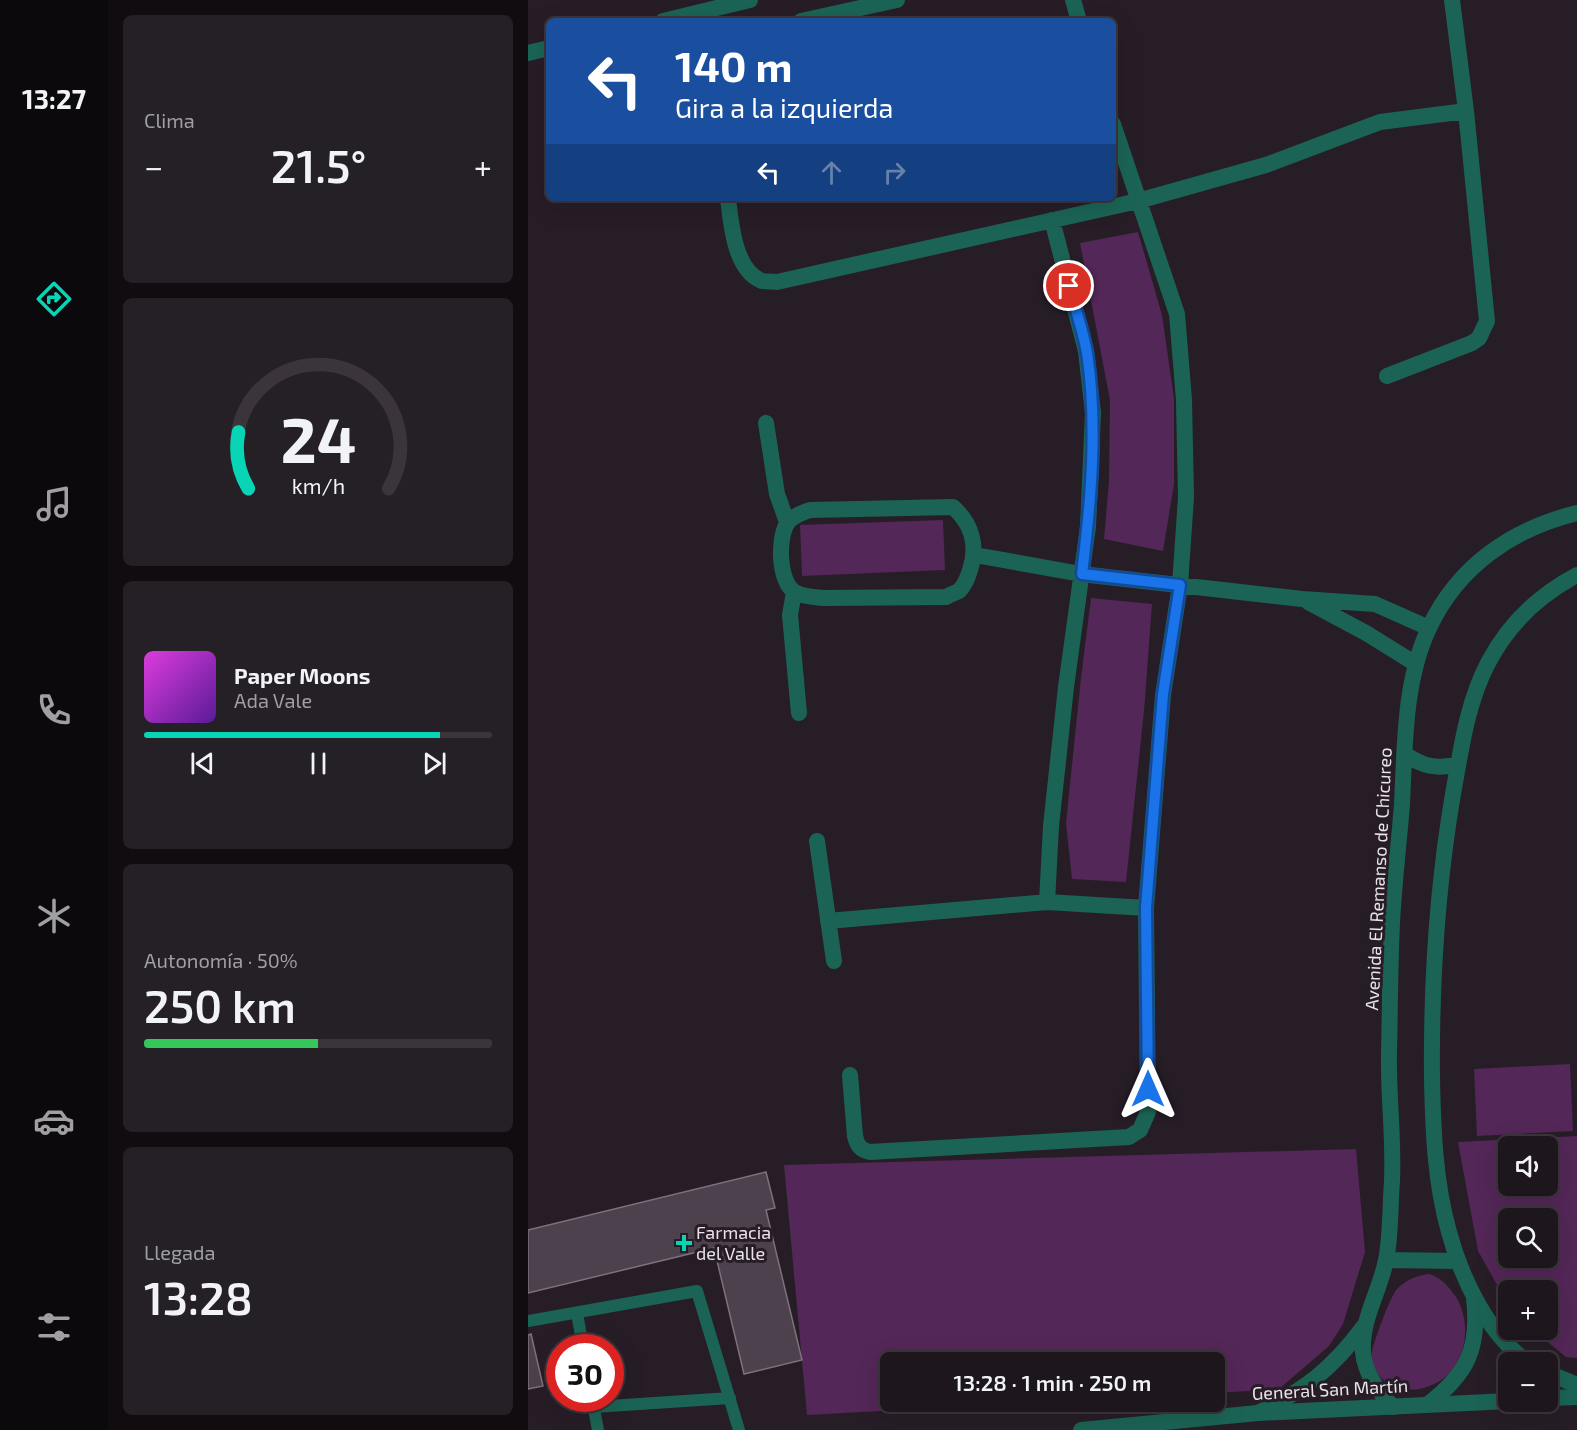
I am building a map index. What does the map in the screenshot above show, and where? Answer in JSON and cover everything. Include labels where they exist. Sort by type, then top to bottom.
[{"type":"street","points":[[675,18],[750,0]]},
{"type":"street","points":[[815,18],[897,0]]},
{"type":"street","points":[[1073,0],[1078,18]]},
{"type":"street","points":[[1387,376],[1472,343],[1479,338],[1487,321],[1466,111],[1452,0]]},
{"type":"street","points":[[528,53],[546,49]]},
{"type":"street","points":[[728,201],[734,242],[741,258],[751,272],[762,281],[777,282],[1138,201],[1266,165],[1380,122],[1466,111]]},
{"type":"street","points":[[850,1075],[857,1145],[863,1151],[870,1152],[1129,1137],[1140,1130],[1148,1112],[1146,908],[1163,694],[1180,585],[1186,497],[1184,400],[1177,314],[1116,132]]},
{"type":"street","points":[[1047,902],[1054,803],[1088,526],[1093,413],[1086,351],[1052,220]]},
{"type":"street","points":[[766,423],[777,494],[787,522]]},
{"type":"street","points":[[953,507],[962,515],[970,529],[975,555],[968,578],[959,591],[946,597],[823,598],[794,592],[785,580],[781,553],[782,536],[787,522],[796,515],[810,510],[953,507]]},
{"type":"street","name":"Avenida El Remanso de Chicureo","points":[[1393,1407],[1377,1388],[1366,1367],[1364,1352],[1365,1325],[1386,1260],[1392,1178],[1389,1056],[1392,921],[1405,754],[1416,664],[1429,628],[1454,589],[1486,554],[1506,540],[1530,528],[1555,518],[1577,513]]},
{"type":"street","points":[[975,555],[1082,574],[1302,599],[1375,604],[1429,628]]},
{"type":"street","points":[[1517,1352],[1502,1338],[1474,1297],[1448,1232],[1437,1176],[1432,1033],[1440,891],[1446,835],[1458,764],[1472,705],[1488,662],[1528,609],[1562,583],[1577,575]]},
{"type":"street","points":[[794,592],[790,615],[799,713]]},
{"type":"street","points":[[1302,599],[1366,633],[1416,664]]},
{"type":"street","points":[[1405,754],[1418,763],[1429,766],[1444,767],[1458,764]]},
{"type":"street","points":[[817,841],[834,961]]},
{"type":"street","points":[[828,921],[1047,902],[1146,908]]},
{"type":"street","points":[[1386,1260],[1458,1261]]},
{"type":"street","points":[[1427,1405],[1451,1385],[1469,1359],[1475,1337],[1474,1297]]},
{"type":"street","name":"Avenida El Remanso de Chicureo","points":[[1258,1413],[1301,1389],[1323,1373],[1339,1358],[1365,1325]]},
{"type":"street","points":[[1558,1377],[1577,1384]]},
{"type":"street","points":[[1558,1397],[1577,1396]]},
{"type":"street","name":"General San Martín","points":[[1081,1430],[1258,1413],[1498,1402]]},
{"type":"lane","points":[[528,1322],[697,1291],[739,1430]]},
{"type":"lane","points":[[576,1313],[580,1334]]},
{"type":"lane","points":[[624,1401],[730,1398]]},
{"type":"lane","points":[[595,1412],[598,1430]]},
{"type":"shaded area","points":[[1138,232],[1162,315],[1174,399],[1174,484],[1163,551],[1104,539],[1109,482],[1110,400],[1080,243]]},
{"type":"shaded area","points":[[943,520],[945,570],[802,576],[800,525]]},
{"type":"shaded area","points":[[1091,598],[1152,604],[1144,711],[1126,882],[1072,879],[1066,823]]},
{"type":"shaded area","points":[[1570,1064],[1573,1131],[1477,1136],[1474,1069]]},
{"type":"shaded area","points":[[1577,1136],[1577,1358],[1566,1357],[1545,1340],[1558,1340],[1558,1280],[1498,1280],[1498,1286],[1478,1251],[1458,1142],[1498,1140],[1498,1196],[1558,1196],[1558,1137]]},
{"type":"shaded area","points":[[1356,1149],[1365,1252],[1343,1324],[1329,1346],[1279,1389],[1225,1392],[1225,1352],[880,1352],[880,1411],[807,1415],[784,1165]]},
{"type":"shaded area","points":[[1429,1274],[1441,1280],[1456,1297],[1462,1309],[1465,1336],[1462,1350],[1450,1373],[1427,1387],[1409,1390],[1386,1382],[1378,1374],[1372,1360],[1373,1347],[1397,1289],[1412,1278]]},
{"type":"building","points":[[766,1172],[775,1208],[766,1210],[802,1360],[744,1374],[714,1248],[528,1293],[528,1230]]},
{"type":"building","points":[[531,1334],[543,1386],[528,1389],[528,1335]]},
{"type":"place","name":"Farmacia del Valle","points":[[684,1243]]},
{"type":"route","points":[[1069,286],[1086,351],[1093,413],[1088,526],[1082,574],[1180,585],[1163,694],[1146,908],[1148,1089]]}]
